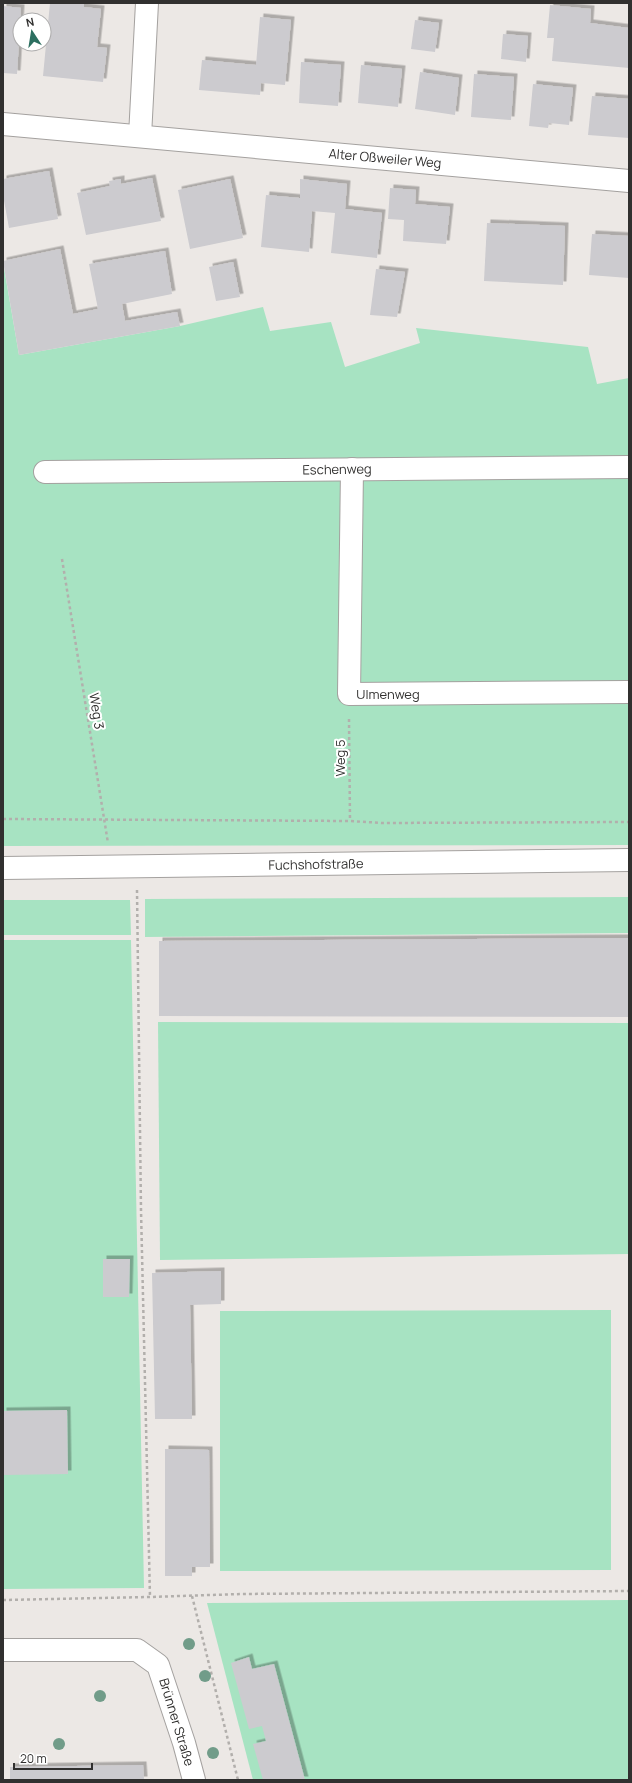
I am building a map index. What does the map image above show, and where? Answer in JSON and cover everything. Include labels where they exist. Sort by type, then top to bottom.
[{"type":"street","points":[[140,136],[147,3]]},
{"type":"street","name":"Alter Oßweiler Weg","points":[[3,124],[629,181]]},
{"type":"street","name":"Eschenweg","points":[[45,472],[629,467]]},
{"type":"street","name":"Ulmenweg","points":[[352,469],[349,694],[629,692]]},
{"type":"street","name":"Fuchshofstraße","points":[[3,868],[629,860]]},
{"type":"street","name":"Brünner Straße","points":[[3,1650],[137,1650],[158,1665],[184,1743],[194,1780]]},
{"type":"path","name":"Weg 3","points":[[62,559],[112,866]]},
{"type":"path","name":"Weg 5","points":[[349,694],[350,821]]},
{"type":"path","points":[[3,820],[350,821],[382,823],[629,822]]},
{"type":"path","points":[[136,866],[141,1210],[150,1598]]},
{"type":"path","points":[[3,1600],[150,1598],[249,1594],[629,1591]]},
{"type":"path","points":[[192,1596],[238,1780]]},
{"type":"green space","points":[[3,262],[19,355],[180,326],[263,307],[270,331],[331,322],[345,367],[420,343],[416,328],[588,347],[597,384],[629,378],[629,845],[3,846]]},
{"type":"green space","points":[[629,897],[629,933],[145,937],[145,899]]},
{"type":"green space","points":[[3,900],[130,900],[131,935],[3,935]]},
{"type":"green space","points":[[3,940],[131,940],[144,1588],[3,1589]]},
{"type":"green space","points":[[158,1022],[629,1023],[629,1254],[160,1260]]},
{"type":"green space","points":[[611,1310],[611,1570],[220,1571],[220,1311]]},
{"type":"green space","points":[[629,1600],[629,1780],[253,1780],[207,1603]]},
{"type":"building","points":[[50,3],[84,3],[84,7],[101,9],[97,47],[107,48],[103,82],[43,76],[45,52],[52,52],[52,12],[49,12]]},
{"type":"building","points":[[550,5],[591,9],[590,23],[629,28],[629,68],[552,61],[554,38],[547,38]]},
{"type":"building","points":[[3,6],[21,8],[21,12],[12,12],[12,52],[18,52],[17,74],[3,73]]},
{"type":"building","points":[[260,17],[291,20],[285,85],[261,83],[260,95],[199,90],[202,60],[256,65]]},
{"type":"building","points":[[415,20],[439,23],[435,52],[411,49]]},
{"type":"building","points":[[503,34],[528,36],[526,62],[501,59]]},
{"type":"building","points":[[301,62],[341,65],[338,106],[299,103]]},
{"type":"building","points":[[361,65],[402,69],[398,107],[358,103]]},
{"type":"building","points":[[420,72],[459,78],[455,115],[415,109]]},
{"type":"building","points":[[474,74],[514,77],[511,120],[471,117]]},
{"type":"building","points":[[533,84],[573,88],[569,125],[549,123],[548,128],[529,126]]},
{"type":"building","points":[[592,96],[629,99],[629,138],[588,135]]},
{"type":"building","points":[[49,171],[58,219],[9,228],[3,195],[3,179]]},
{"type":"building","points":[[152,178],[161,221],[86,235],[77,193],[110,186],[109,181],[121,179],[121,184]]},
{"type":"building","points":[[230,179],[243,238],[190,249],[178,190]]},
{"type":"building","points":[[300,179],[347,184],[345,209],[382,213],[377,258],[331,253],[335,213],[312,211],[309,252],[261,247],[266,195],[300,198]]},
{"type":"building","points":[[390,188],[416,190],[415,204],[450,207],[446,244],[403,241],[404,220],[388,219]]},
{"type":"building","points":[[487,223],[565,226],[563,285],[484,281]]},
{"type":"building","points":[[592,234],[629,236],[629,278],[589,275]]},
{"type":"building","points":[[60,249],[73,314],[98,309],[89,264],[165,251],[172,294],[122,304],[125,321],[177,312],[180,326],[19,355],[3,261]]},
{"type":"building","points":[[233,262],[240,297],[216,301],[209,267]]},
{"type":"building","points":[[376,269],[405,272],[397,317],[370,315]]},
{"type":"building","points":[[629,938],[629,1017],[159,1016],[159,941]]},
{"type":"building","points":[[103,1259],[130,1259],[129,1297],[103,1297]]},
{"type":"building","points":[[221,1271],[221,1304],[190,1305],[192,1419],[155,1419],[152,1273]]},
{"type":"building","points":[[67,1410],[68,1474],[3,1475],[3,1411]]},
{"type":"building","points":[[165,1449],[209,1450],[210,1567],[192,1567],[192,1576],[165,1576]]},
{"type":"building","points":[[249,1657],[252,1669],[274,1664],[305,1780],[263,1780],[253,1744],[266,1741],[262,1726],[249,1729],[231,1663]]},
{"type":"building","points":[[143,1765],[144,1780],[10,1780],[10,1767]]}]
